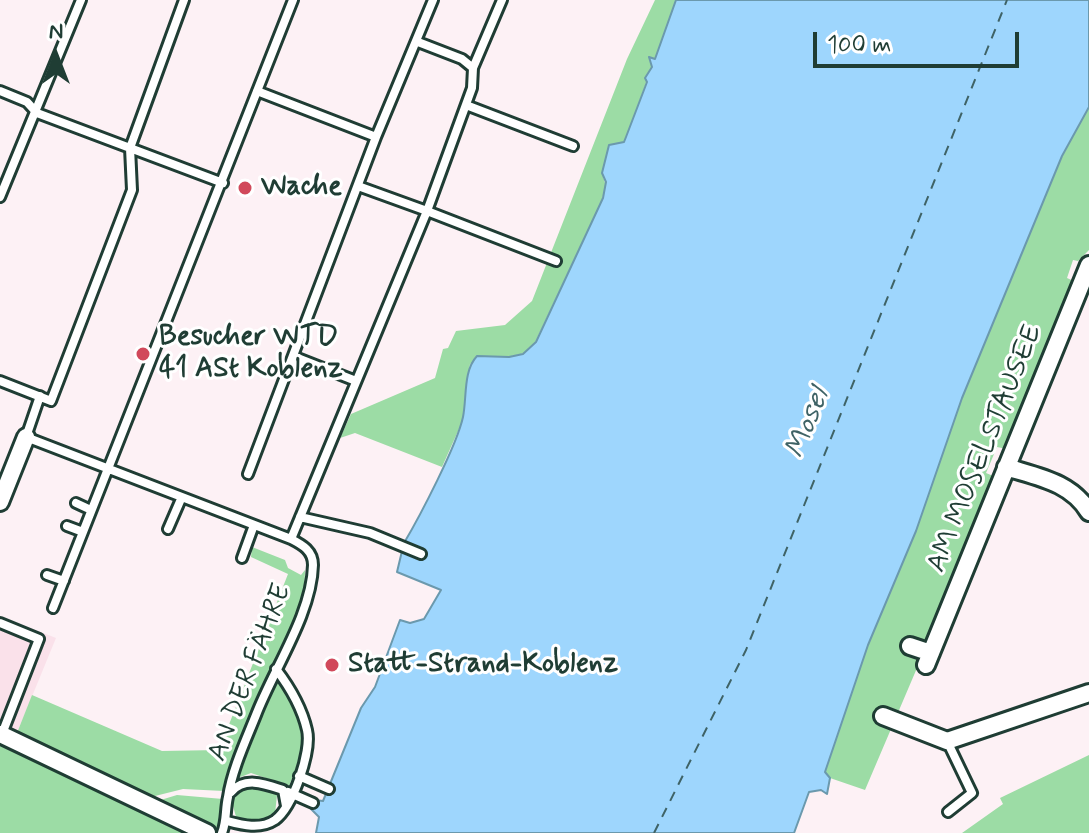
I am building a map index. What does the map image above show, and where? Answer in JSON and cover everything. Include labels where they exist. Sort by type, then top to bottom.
[{"type":"street","name":"AM MOSELSTAUSEE","points":[[910,646],[928,659],[1089,265]]},
{"type":"street","points":[[0,502],[26,437]]},
{"type":"street","points":[[1006,467],[1063,485],[1079,495],[1089,512]]},
{"type":"street","points":[[883,716],[947,741],[1089,693]]},
{"type":"street","points":[[1,735],[207,833]]},
{"type":"lane","points":[[0,197],[20,142],[37,113],[81,0]]},
{"type":"lane","points":[[0,381],[51,401],[132,190],[130,148],[184,0]]},
{"type":"lane","points":[[53,608],[293,0]]},
{"type":"lane","points":[[248,474],[376,137],[433,0]]},
{"type":"lane","points":[[40,396],[26,437],[291,539],[427,211],[472,88],[473,68],[502,0]]},
{"type":"lane","points":[[418,42],[462,59],[473,68]]},
{"type":"lane","points":[[0,91],[27,102],[37,113],[223,183]]},
{"type":"lane","points":[[257,91],[376,137]]},
{"type":"lane","points":[[466,105],[573,146]]},
{"type":"lane","points":[[358,186],[556,261]]},
{"type":"lane","points":[[295,357],[356,381]]},
{"type":"lane","points":[[168,529],[181,499]]},
{"type":"lane","points":[[76,503],[91,510]]},
{"type":"lane","points":[[300,517],[370,533],[421,554]]},
{"type":"lane","points":[[242,558],[254,525]]},
{"type":"lane","points":[[67,526],[83,532]]},
{"type":"lane","name":"AN DER FÄHRE","points":[[222,833],[227,821],[228,796],[256,713],[297,623],[312,573],[313,561],[309,550],[291,539]]},
{"type":"lane","points":[[47,575],[64,581]]},
{"type":"lane","points":[[0,623],[39,639],[1,735]]},
{"type":"lane","points":[[227,821],[265,825],[275,820],[286,806],[288,792],[299,776],[307,755],[307,728],[276,669]]},
{"type":"lane","points":[[947,741],[972,793],[948,812]]},
{"type":"lane","points":[[299,776],[329,789]]},
{"type":"lane","points":[[228,796],[237,785],[253,782],[313,803]]},
{"type":"shaded area","points":[[0,616],[56,638],[17,733],[0,727]]},
{"type":"green space","points":[[655,0],[676,0],[655,59],[650,58],[652,67],[624,142],[609,145],[602,173],[606,186],[601,202],[532,349],[470,364],[463,420],[442,467],[355,433],[340,438],[351,414],[435,378],[443,349],[448,348],[456,331],[505,325],[532,301],[627,59]]},
{"type":"green space","points":[[1089,107],[1089,250],[1078,261],[1073,260],[1067,278],[1076,282],[1007,449],[997,447],[986,473],[998,478],[865,790],[830,778],[825,773],[868,645],[916,531],[962,398],[1062,157]]},
{"type":"green space","points":[[252,547],[285,560],[288,568],[301,575],[305,570],[304,588],[294,624],[254,709],[224,791],[183,789],[147,798],[17,733],[32,695],[162,751],[219,750],[288,574],[251,557]]},
{"type":"green space","points":[[280,679],[296,707],[302,731],[300,756],[289,786],[251,773],[238,778],[276,680]]},
{"type":"green space","points":[[0,742],[189,833],[0,833]]},
{"type":"green space","points":[[1089,755],[1089,833],[962,833],[1003,804],[1000,798]]},
{"type":"green space","points":[[248,786],[271,790],[277,795],[275,814],[256,822],[236,817],[232,802],[239,789]]},
{"type":"green space","points":[[177,795],[223,799],[218,832],[154,802]]},
{"type":"water","name":"Mosel","points":[[676,0],[1089,0],[1089,107],[1062,156],[962,398],[916,531],[868,645],[825,772],[830,778],[827,794],[821,790],[809,792],[794,833],[316,833],[319,817],[311,809],[315,800],[323,801],[361,708],[375,687],[400,620],[410,623],[424,619],[441,590],[397,572],[402,551],[386,543],[404,543],[437,480],[454,445],[463,417],[469,369],[477,356],[523,354],[536,342],[603,198],[606,182],[602,173],[609,145],[624,142],[647,82],[645,78],[652,67],[649,57],[655,59]]},
{"type":"ferry route","points":[[654,833],[746,650],[1007,0]]},
{"type":"place","name":"Wache","points":[[245,188]]},
{"type":"place","name":"Besucher WTD 41 ASt Koblenz","points":[[143,354]]},
{"type":"place","name":"Statt-Strand-Koblenz","points":[[332,665]]}]
